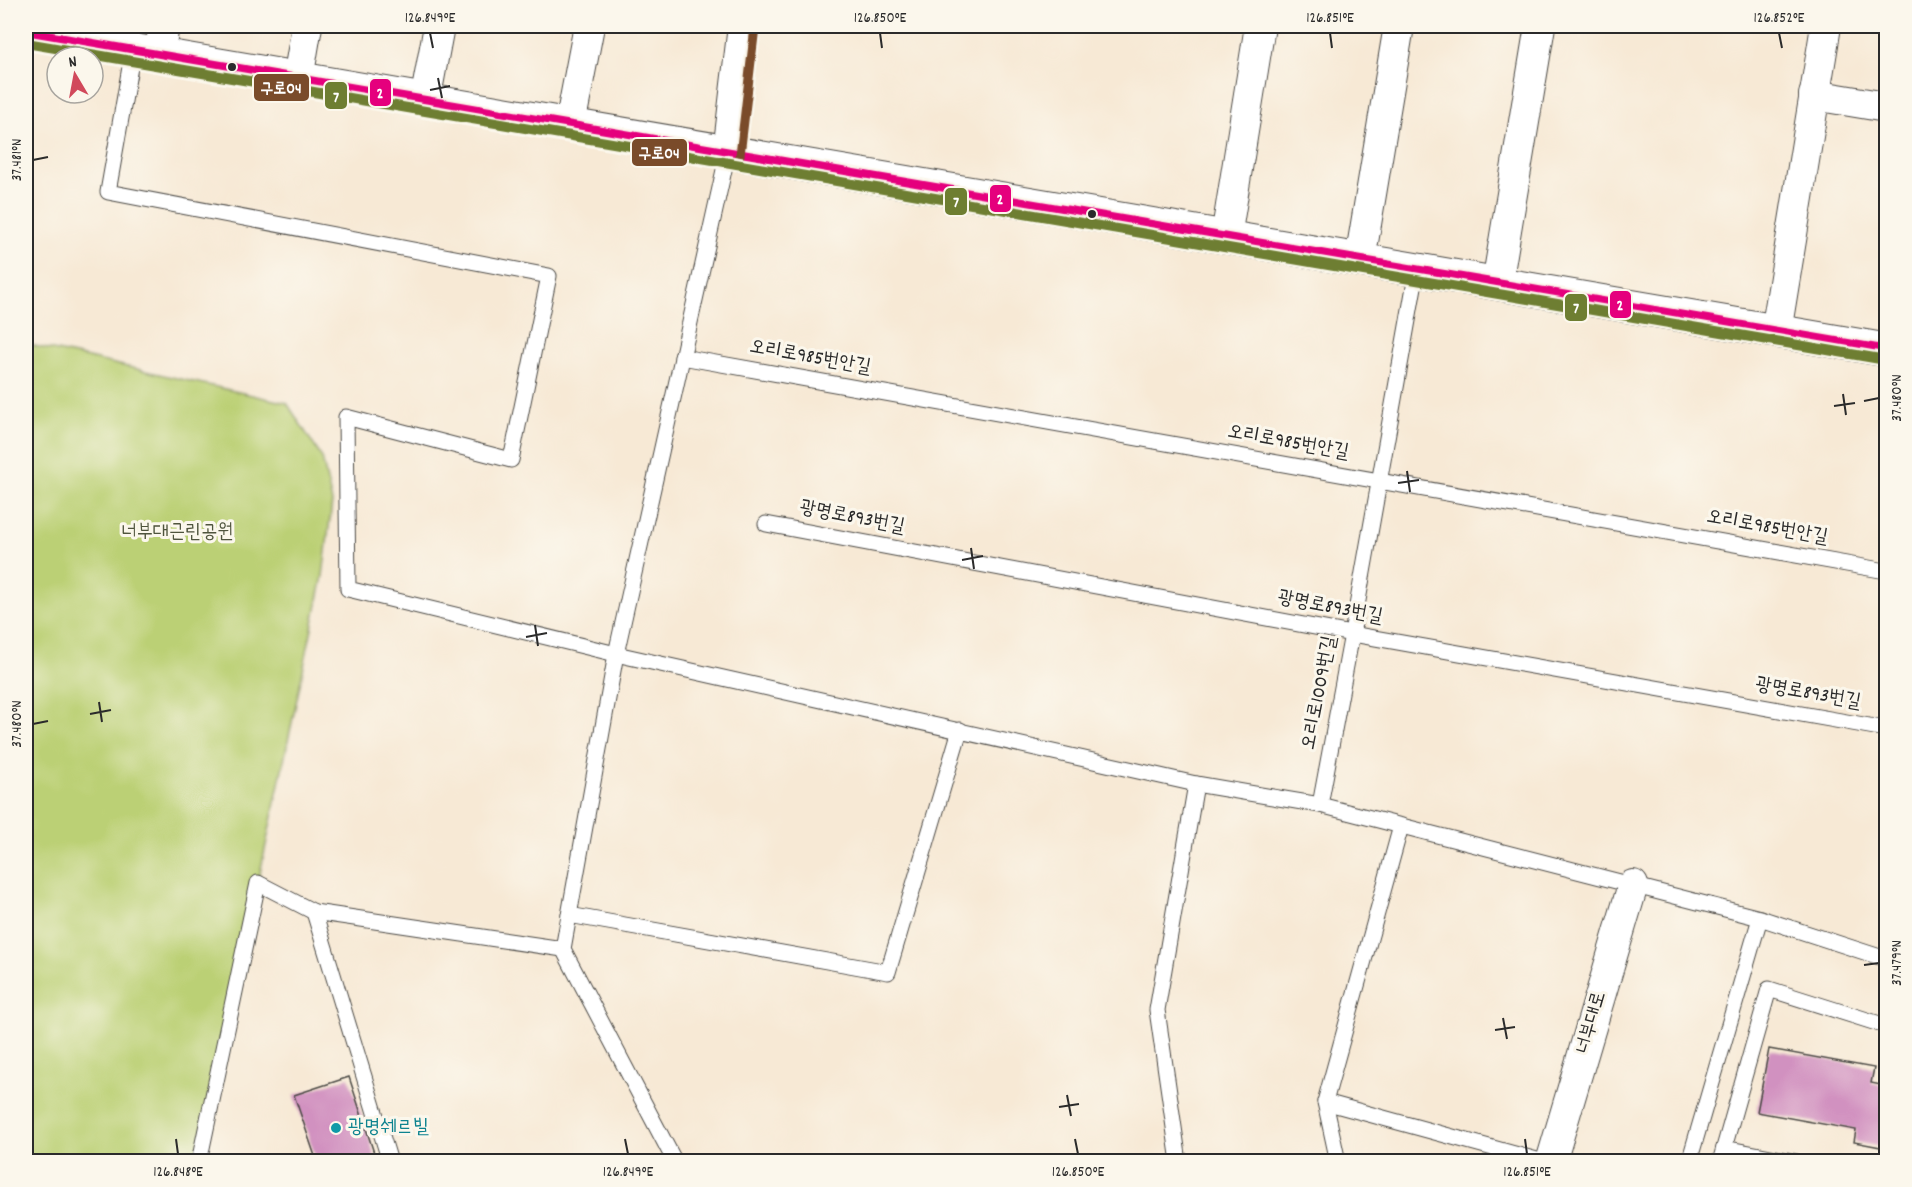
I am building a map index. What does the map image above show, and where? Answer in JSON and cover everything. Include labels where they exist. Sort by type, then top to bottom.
[{"type":"main road","points":[[26,32],[152,43],[298,79],[1887,350]]},
{"type":"street","points":[[298,79],[307,26]]},
{"type":"street","points":[[425,101],[439,26]]},
{"type":"street","points":[[570,125],[589,26]]},
{"type":"street","points":[[728,152],[744,26]]},
{"type":"street","points":[[1226,237],[1260,26]]},
{"type":"street","points":[[1360,260],[1399,26]]},
{"type":"street","points":[[1497,284],[1540,26]]},
{"type":"street","points":[[1776,332],[1826,26]]},
{"type":"street","points":[[1814,95],[1887,107]]},
{"type":"street","name":"너부대로","points":[[1551,1161],[1633,885]]},
{"type":"lane","points":[[152,43],[108,192],[549,276],[512,460],[346,417],[348,589],[616,654],[1196,784],[1320,805],[1760,918],[1887,959]]},
{"type":"lane","points":[[675,1161],[563,949],[616,654],[728,152]]},
{"type":"lane","name":"오리로1009번길","points":[[1320,805],[1417,270]]},
{"type":"lane","name":"오리로985번안길","points":[[682,357],[1887,571]]},
{"type":"lane","name":"광명로893번길","points":[[766,524],[1352,634],[1887,729]]},
{"type":"lane","points":[[569,915],[888,972],[960,730]]},
{"type":"lane","points":[[1179,1161],[1156,1011],[1196,784]]},
{"type":"lane","points":[[1338,1161],[1325,1102],[1401,826]]},
{"type":"lane","points":[[199,1161],[258,883],[314,912],[563,949]]},
{"type":"lane","points":[[314,912],[390,1161]]},
{"type":"lane","points":[[1689,1161],[1760,918]]},
{"type":"lane","points":[[1797,1161],[1722,1155],[1769,989],[1887,1026]]},
{"type":"lane","points":[[1325,1102],[1544,1161]]},
{"type":"green space","name":"너부대근린공원","points":[[26,344],[287,403],[322,458],[332,502],[323,576],[199,1161],[26,1161]]},
{"type":"building","points":[[1769,1049],[1874,1068],[1871,1083],[1886,1086],[1886,1148],[1854,1142],[1856,1130],[1757,1112]]},
{"type":"building","name":"광명쉐르빌","points":[[349,1077],[377,1162],[317,1162],[294,1095]]},
{"type":"transit line","name":"구로04","points":[[26,44],[728,164],[736,161],[740,155],[755,27]]},
{"type":"transit line","name":"2","points":[[26,32],[1886,350]]},
{"type":"transit line","name":"7","points":[[26,43],[1886,360]]},
{"type":"place","name":"광명쉐르빌","points":[[336,1128]]}]
